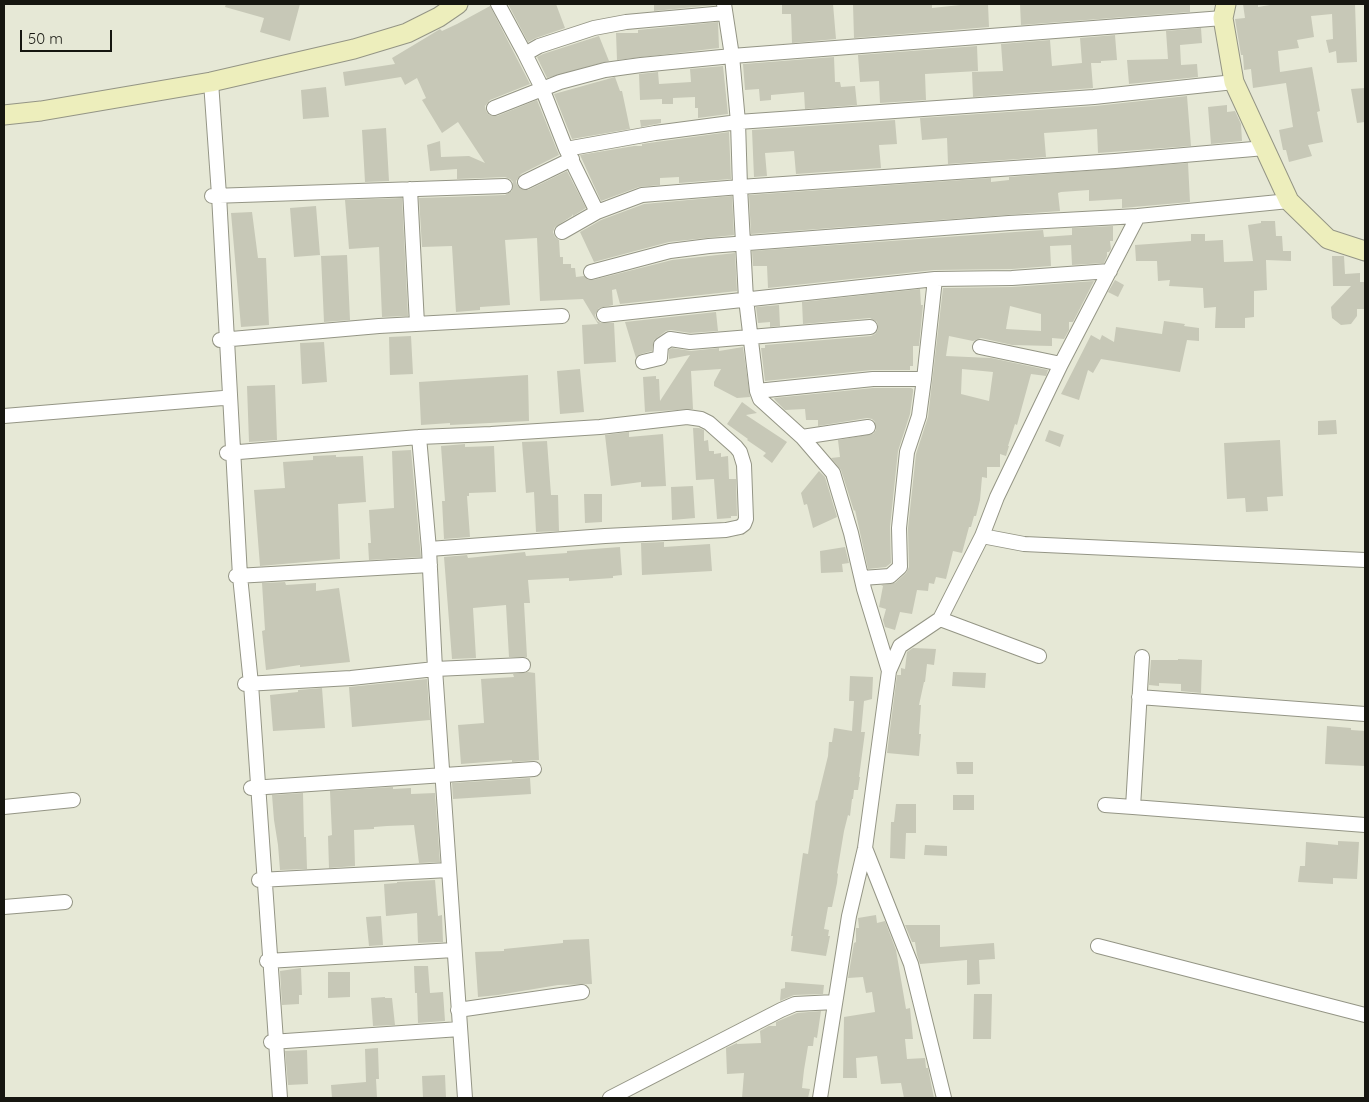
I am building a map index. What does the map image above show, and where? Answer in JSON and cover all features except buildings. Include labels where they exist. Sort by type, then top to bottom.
[{"type":"street","points":[[4,115],[41,111],[211,82],[354,49],[407,33],[439,17],[458,4]]},
{"type":"street","points":[[498,4],[542,88],[569,154],[597,212]]},
{"type":"street","points":[[525,54],[539,46],[594,28],[725,8],[732,56],[738,122],[742,244],[746,299],[757,391],[760,399],[802,437],[833,473],[889,671]]},
{"type":"street","points":[[494,108],[542,88],[604,70],[732,56],[1225,11],[1234,82],[1289,201],[1328,239],[1365,251]]},
{"type":"street","points":[[211,82],[230,453],[254,788],[269,961],[275,1098]]},
{"type":"street","points":[[525,182],[569,154],[655,133],[738,122],[1094,97],[1234,82]]},
{"type":"street","points":[[562,232],[597,212],[642,195],[1115,161],[1265,148]]},
{"type":"street","points":[[216,196],[505,186]]},
{"type":"street","points":[[410,189],[417,324]]},
{"type":"street","points":[[591,272],[670,251],[1009,223],[1138,216],[1289,201]]},
{"type":"street","points":[[820,1098],[849,916],[865,848],[889,671],[900,646],[940,619],[982,536],[997,497],[1061,364],[1138,216]]},
{"type":"street","points":[[604,315],[935,280],[1012,278],[1110,271]]},
{"type":"street","points":[[862,578],[890,576],[900,567],[899,528],[906,456],[919,416],[935,280]]},
{"type":"street","points":[[224,340],[417,324],[562,316]]},
{"type":"street","points":[[643,362],[660,358],[661,345],[670,339],[690,342],[870,327]]},
{"type":"street","points":[[224,340],[224,398],[230,453]]},
{"type":"street","points":[[980,347],[1061,364]]},
{"type":"street","points":[[757,391],[873,379],[924,379]]},
{"type":"street","points":[[4,416],[224,398]]},
{"type":"street","points":[[230,453],[419,437],[600,427],[687,417],[709,423],[736,447],[740,452],[744,465],[746,519],[740,528],[429,549]]},
{"type":"street","points":[[802,437],[868,427]]},
{"type":"street","points":[[419,437],[429,549],[435,669],[464,1098]]},
{"type":"street","points":[[982,536],[1024,544],[1365,560]]},
{"type":"street","points":[[238,576],[430,565]]},
{"type":"street","points":[[940,619],[1040,656]]},
{"type":"street","points":[[1132,807],[1142,657]]},
{"type":"street","points":[[248,684],[351,678],[435,669],[523,665]]},
{"type":"street","points":[[1139,697],[1365,714]]},
{"type":"street","points":[[254,788],[534,769]]},
{"type":"street","points":[[4,807],[73,800]]},
{"type":"street","points":[[1105,805],[1365,825]]},
{"type":"street","points":[[865,848],[911,964],[944,1098]]},
{"type":"street","points":[[262,880],[449,870]]},
{"type":"street","points":[[4,907],[65,902]]},
{"type":"street","points":[[1098,946],[1365,1015]]},
{"type":"street","points":[[269,961],[454,950]]},
{"type":"street","points":[[458,1010],[582,992]]},
{"type":"street","points":[[610,1098],[795,1004],[835,1002]]},
{"type":"street","points":[[274,1042],[460,1029]]},
{"type":"street","points":[[274,1042],[280,1098]]}]
